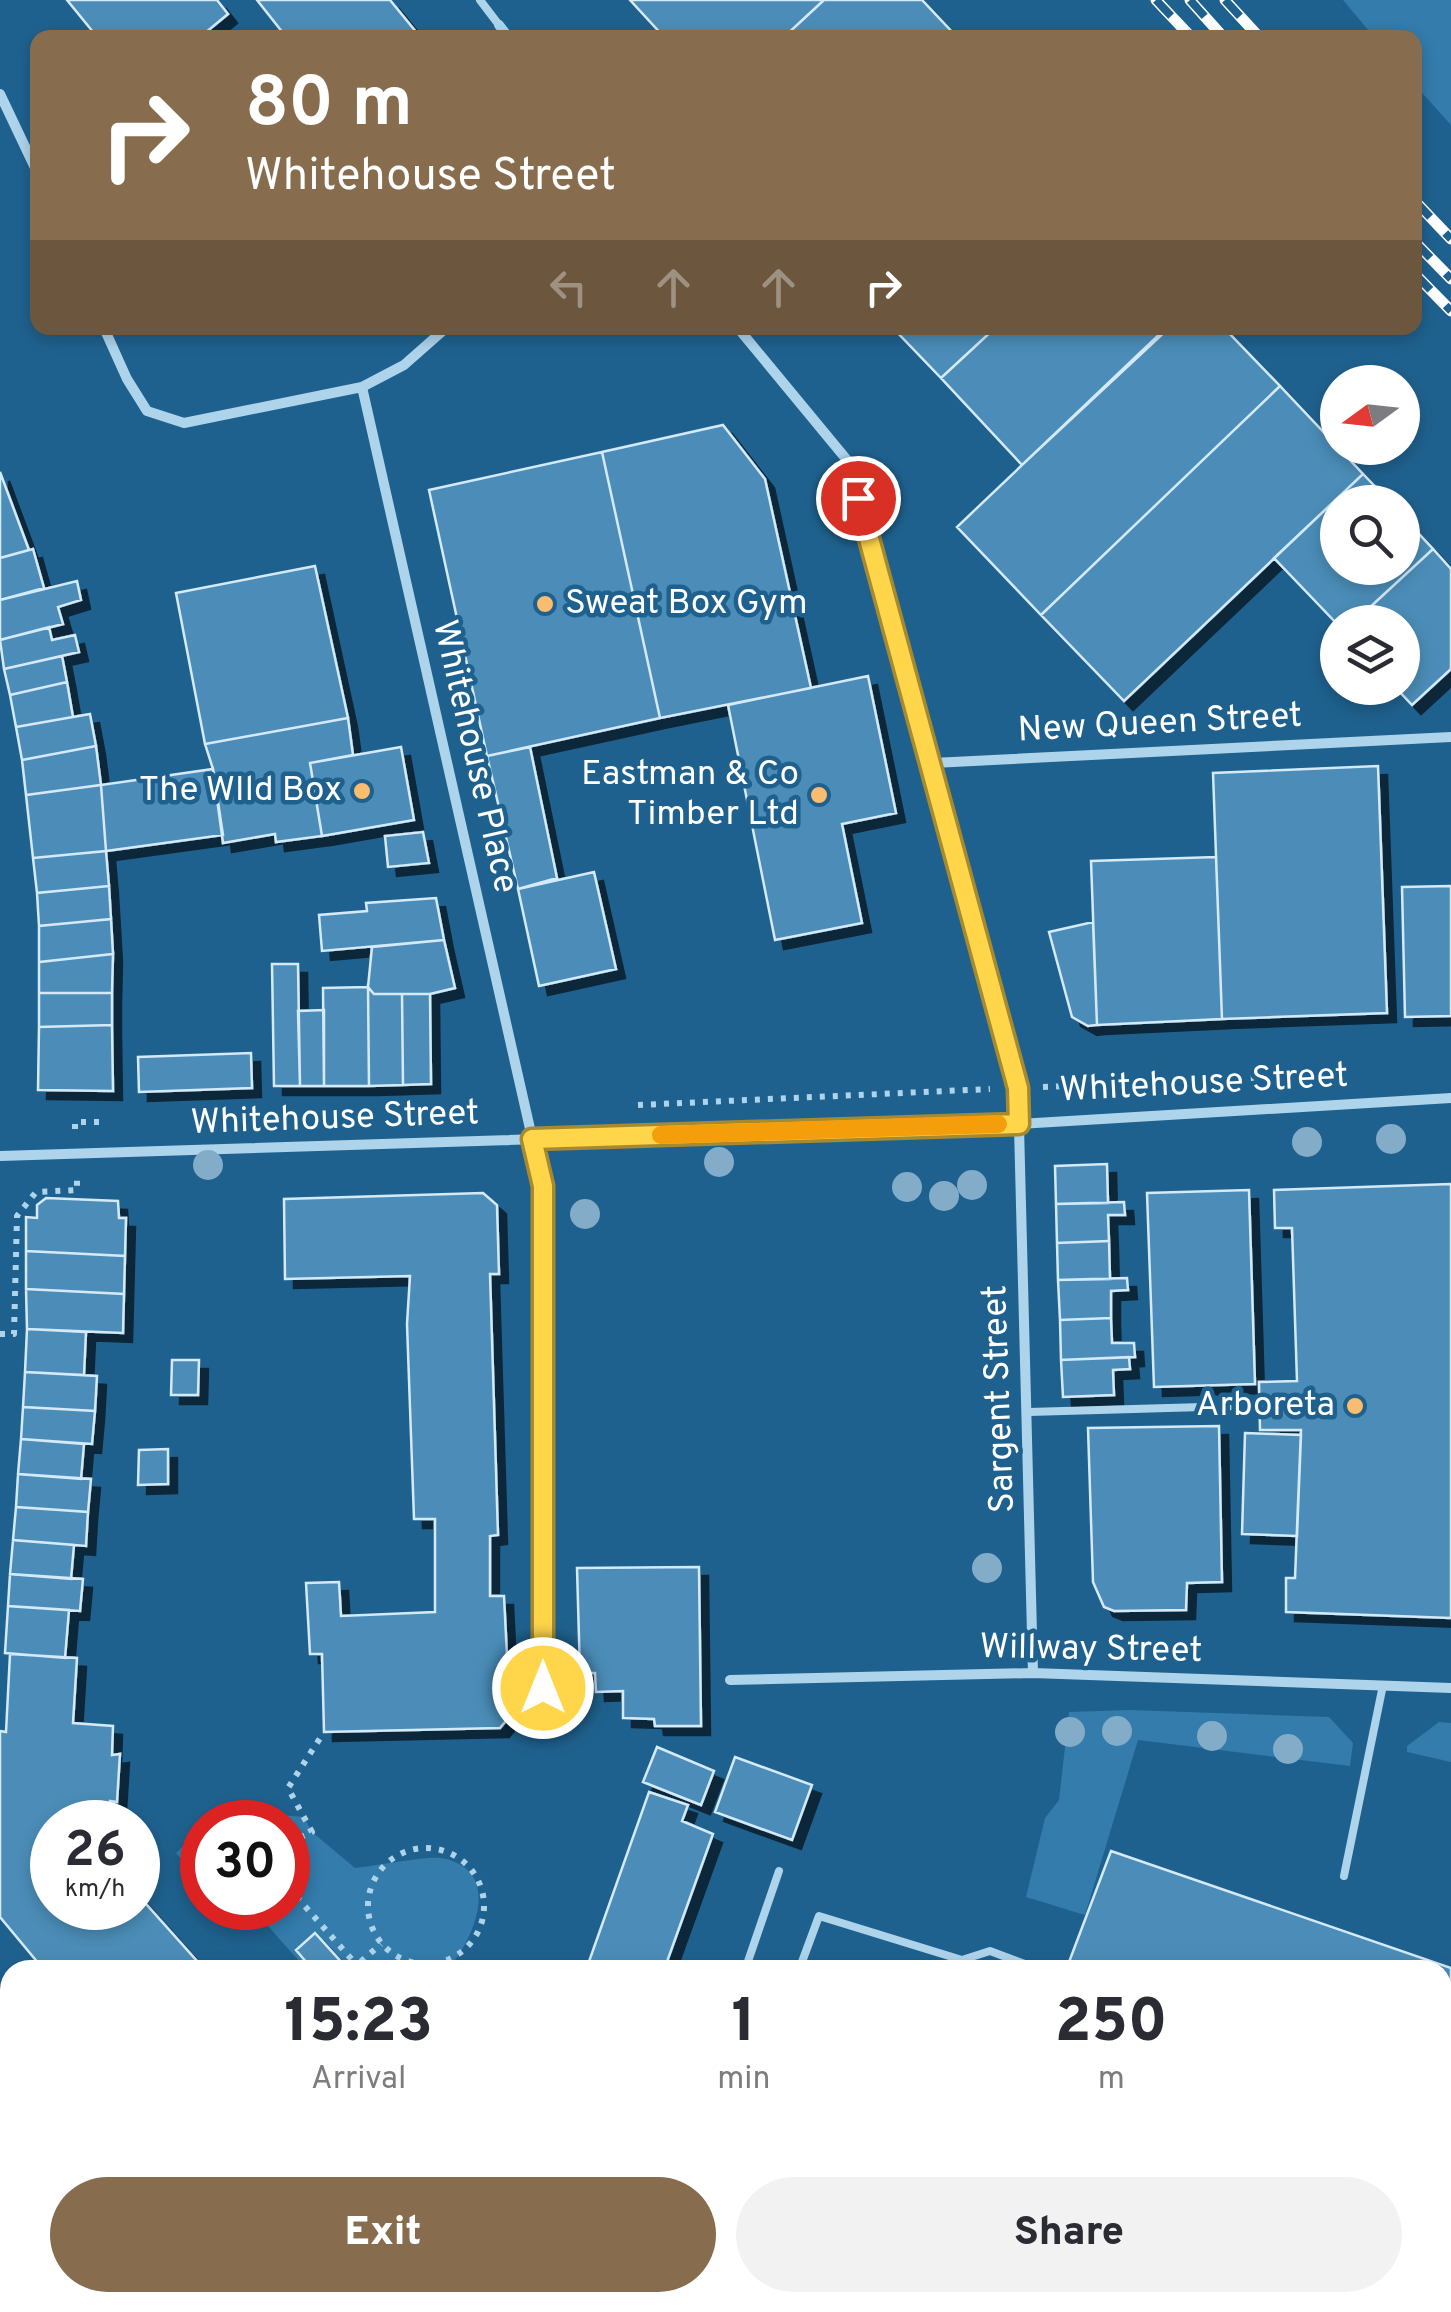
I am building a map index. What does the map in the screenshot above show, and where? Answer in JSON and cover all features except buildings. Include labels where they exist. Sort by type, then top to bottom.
[{"type":"street","points":[[499,25],[502,30]]},
{"type":"street","points":[[0,94],[30,157]]},
{"type":"street","points":[[107,335],[127,379],[147,410],[184,422],[362,386],[404,365],[438,335]]},
{"type":"street","name":"Sargent Street","points":[[744,335],[847,460],[1018,1088],[1030,1412],[1034,1673]]},
{"type":"street","name":"Whitehouse Place","points":[[362,386],[543,1186],[543,1728]]},
{"type":"street","name":"New Queen Street","points":[[932,763],[1451,737]]},
{"type":"street","name":"Whitehouse Street","points":[[0,1156],[1019,1124],[1451,1098]]},
{"type":"street","name":"Willway Street","points":[[730,1680],[1034,1673],[1451,1688]]},
{"type":"lane","points":[[480,0],[499,25]]},
{"type":"lane","points":[[1030,1412],[1238,1406]]},
{"type":"lane","points":[[1344,1876],[1382,1685]]},
{"type":"lane","points":[[748,1960],[779,1870]]},
{"type":"lane","points":[[803,1960],[818,1916],[962,1960],[990,1951],[1014,1960]]},
{"type":"path","points":[[622,1106],[1336,1074]]},
{"type":"path","points":[[75,1122],[114,1122]]},
{"type":"path","points":[[0,1334],[14,1334],[17,1216],[36,1192],[77,1190],[76,1181]]},
{"type":"path","points":[[295,1800],[288,1788],[324,1732]]},
{"type":"path","points":[[407,1960],[393,1955],[381,1944],[374,1932],[368,1902],[371,1888],[387,1863],[415,1849],[430,1848],[446,1851],[471,1868],[480,1881],[485,1912],[482,1927],[463,1952],[445,1960]]},
{"type":"path","points":[[310,1913],[349,1960]]},
{"type":"path","points":[[364,1960],[381,1944]]},
{"type":"shaded area","points":[[1343,0],[1451,0],[1451,125],[1422,93],[1422,30],[1368,30]]},
{"type":"shaded area","points":[[1130,1710],[1329,1717],[1353,1743],[1350,1766],[1138,1740],[1085,1915],[1026,1897],[1045,1818],[1059,1800],[1069,1712]]},
{"type":"shaded area","points":[[1439,1722],[1451,1723],[1451,1762],[1407,1752],[1407,1746]]},
{"type":"shaded area","points":[[310,1828],[355,1868],[441,1858],[460,1865],[472,1876],[478,1890],[478,1906],[467,1941],[455,1960],[298,1960],[272,1930],[310,1930]]},
{"type":"railway","points":[[1156,0],[1184,30]]},
{"type":"railway","points":[[1190,0],[1217,30]]},
{"type":"railway","points":[[1225,0],[1253,30]]},
{"type":"railway","points":[[1422,208],[1451,239]]},
{"type":"railway","points":[[1422,249],[1451,279]]},
{"type":"railway","points":[[1422,281],[1451,311]]},
{"type":"slow traffic","points":[[661,1135],[998,1124]]},
{"type":"place","name":"Sweat Box Gym","points":[[545,604]]},
{"type":"place","name":"The WIld Box","points":[[362,791]]},
{"type":"place","name":"Eastman & Co Timber Ltd","points":[[819,795]]},
{"type":"place","name":"Arboreta","points":[[1355,1406]]},
{"type":"route","points":[[543,1688],[543,1186],[532,1139],[1019,1124],[1018,1088],[858,498]]}]
